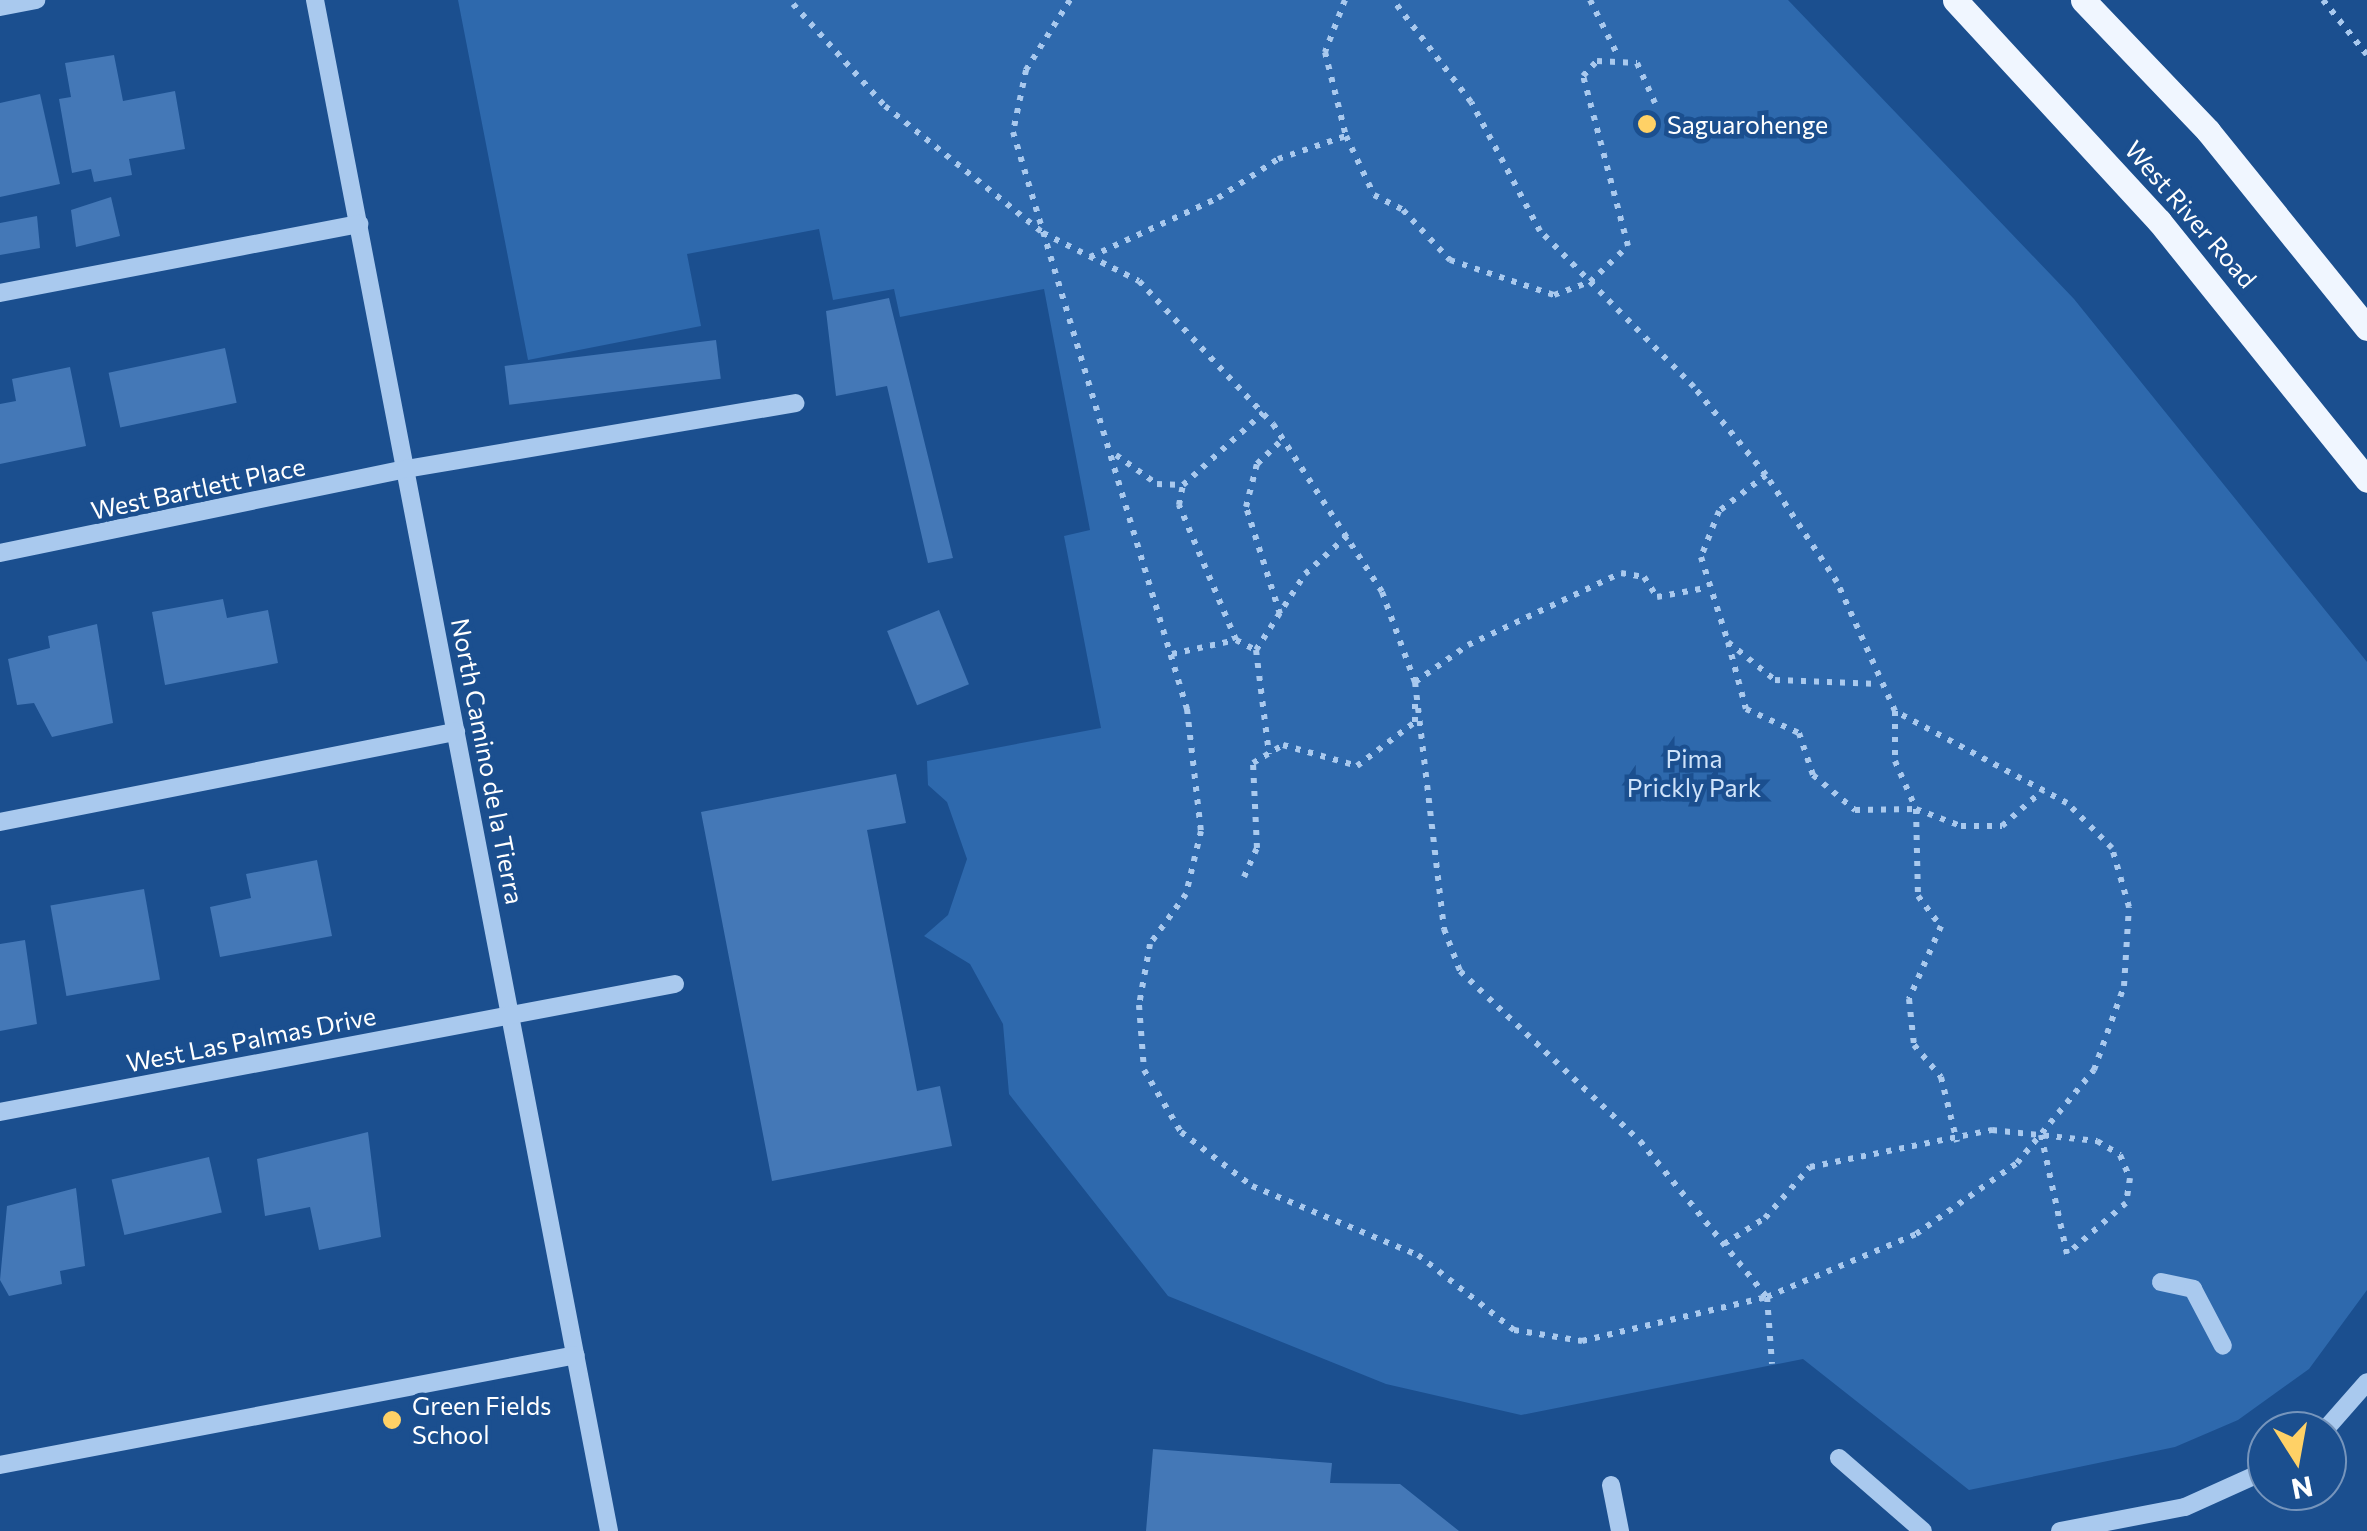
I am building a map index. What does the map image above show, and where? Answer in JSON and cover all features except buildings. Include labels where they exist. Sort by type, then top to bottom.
[{"type":"main road","name":"West River Road","points":[[1955,0],[2170,234],[2367,480]]},
{"type":"main road","points":[[2083,0],[2208,132],[2367,328]]},
{"type":"street","points":[[0,7],[36,0]]},
{"type":"street","name":"North Camino de la Tierra","points":[[315,0],[609,1531]]},
{"type":"street","points":[[0,293],[359,224]]},
{"type":"street","name":"West Bartlett Place","points":[[0,554],[406,469],[795,403]]},
{"type":"street","points":[[0,822],[456,732]]},
{"type":"street","name":"West Las Palmas Drive","points":[[0,1112],[674,984]]},
{"type":"street","points":[[2162,1282],[2193,1289],[2223,1346]]},
{"type":"street","points":[[0,1465],[576,1355]]},
{"type":"street","points":[[2342,1411],[2367,1382]]},
{"type":"street","points":[[1839,1458],[1923,1531]]},
{"type":"street","points":[[2060,1531],[2184,1507],[2247,1479]]},
{"type":"street","points":[[1612,1485],[1620,1531]]},
{"type":"path","points":[[1070,0],[1026,70],[1013,132],[1172,654],[1200,832],[1186,894],[1150,944],[1139,1005],[1144,1070],[1181,1132],[1252,1186],[1418,1254],[1514,1330],[1582,1341],[1767,1297],[1916,1234],[2017,1163],[2094,1070],[2124,986],[2129,907],[2112,848],[2043,790],[1896,711],[1880,684],[1837,582],[1766,475],[1540,231],[1472,102],[1393,0]]},
{"type":"path","points":[[1345,0],[1325,52],[1346,136],[1374,194],[1404,210],[1450,260],[1554,295],[1590,282],[1628,246],[1581,97],[1583,76],[1618,56]]},
{"type":"path","points":[[1590,0],[1618,56],[1637,63],[1655,103]]},
{"type":"path","points":[[2323,0],[2367,55]]},
{"type":"path","points":[[793,4],[885,106],[1042,232],[1139,281],[1263,413],[1382,592],[1415,682],[1444,929],[1460,971],[1640,1141],[1767,1297],[1772,1364]]},
{"type":"path","points":[[1089,258],[1218,198],[1278,159],[1346,136]]},
{"type":"path","points":[[1236,640],[1179,505],[1183,485],[1263,413]]},
{"type":"path","points":[[1280,614],[1246,507],[1257,464],[1282,440]]},
{"type":"path","points":[[1114,454],[1157,484],[1183,485]]},
{"type":"path","points":[[1766,475],[1719,511],[1701,558],[1705,588],[1728,642],[1746,708],[1799,734],[1812,775],[1855,810],[1916,809],[1962,826],[2002,826],[2043,790]]},
{"type":"path","points":[[1269,754],[1256,650],[1329,545],[1347,536]]},
{"type":"path","points":[[1415,682],[1468,646],[1622,573],[1644,577],[1657,597],[1705,588]]},
{"type":"path","points":[[1172,654],[1236,640],[1256,650]]},
{"type":"path","points":[[1728,642],[1776,680],[1880,684]]},
{"type":"path","points":[[1244,876],[1257,848],[1253,763],[1269,754],[1302,748],[1357,766],[1414,722],[1415,682]]},
{"type":"path","points":[[1896,711],[1895,761],[1916,809],[1918,896],[1941,926],[1909,998],[1914,1045],[1941,1077],[1958,1142]]},
{"type":"path","points":[[1724,1244],[1766,1218],[1810,1167],[1863,1161],[1901,1142],[1958,1142],[1992,1130],[2041,1134],[2096,1141],[2120,1154],[2130,1178],[2126,1204],[2067,1254],[2041,1134]]},
{"type":"green space","name":"Pima Prickly Park","points":[[458,0],[1788,0],[2074,299],[2367,662],[2367,1290],[2309,1369],[2238,1420],[2175,1447],[1969,1490],[1803,1359],[1521,1415],[1386,1384],[1168,1296],[1009,1094],[1003,1024],[970,964],[924,936],[948,915],[967,859],[947,802],[928,785],[927,761],[1101,728],[1064,536],[1090,530],[1044,289],[900,317],[894,289],[833,300],[819,229],[687,254],[701,326],[528,360]]},
{"type":"place","name":"Saguarohenge","points":[[1647,124]]},
{"type":"place","name":"Green Fields School","points":[[392,1420]]}]
